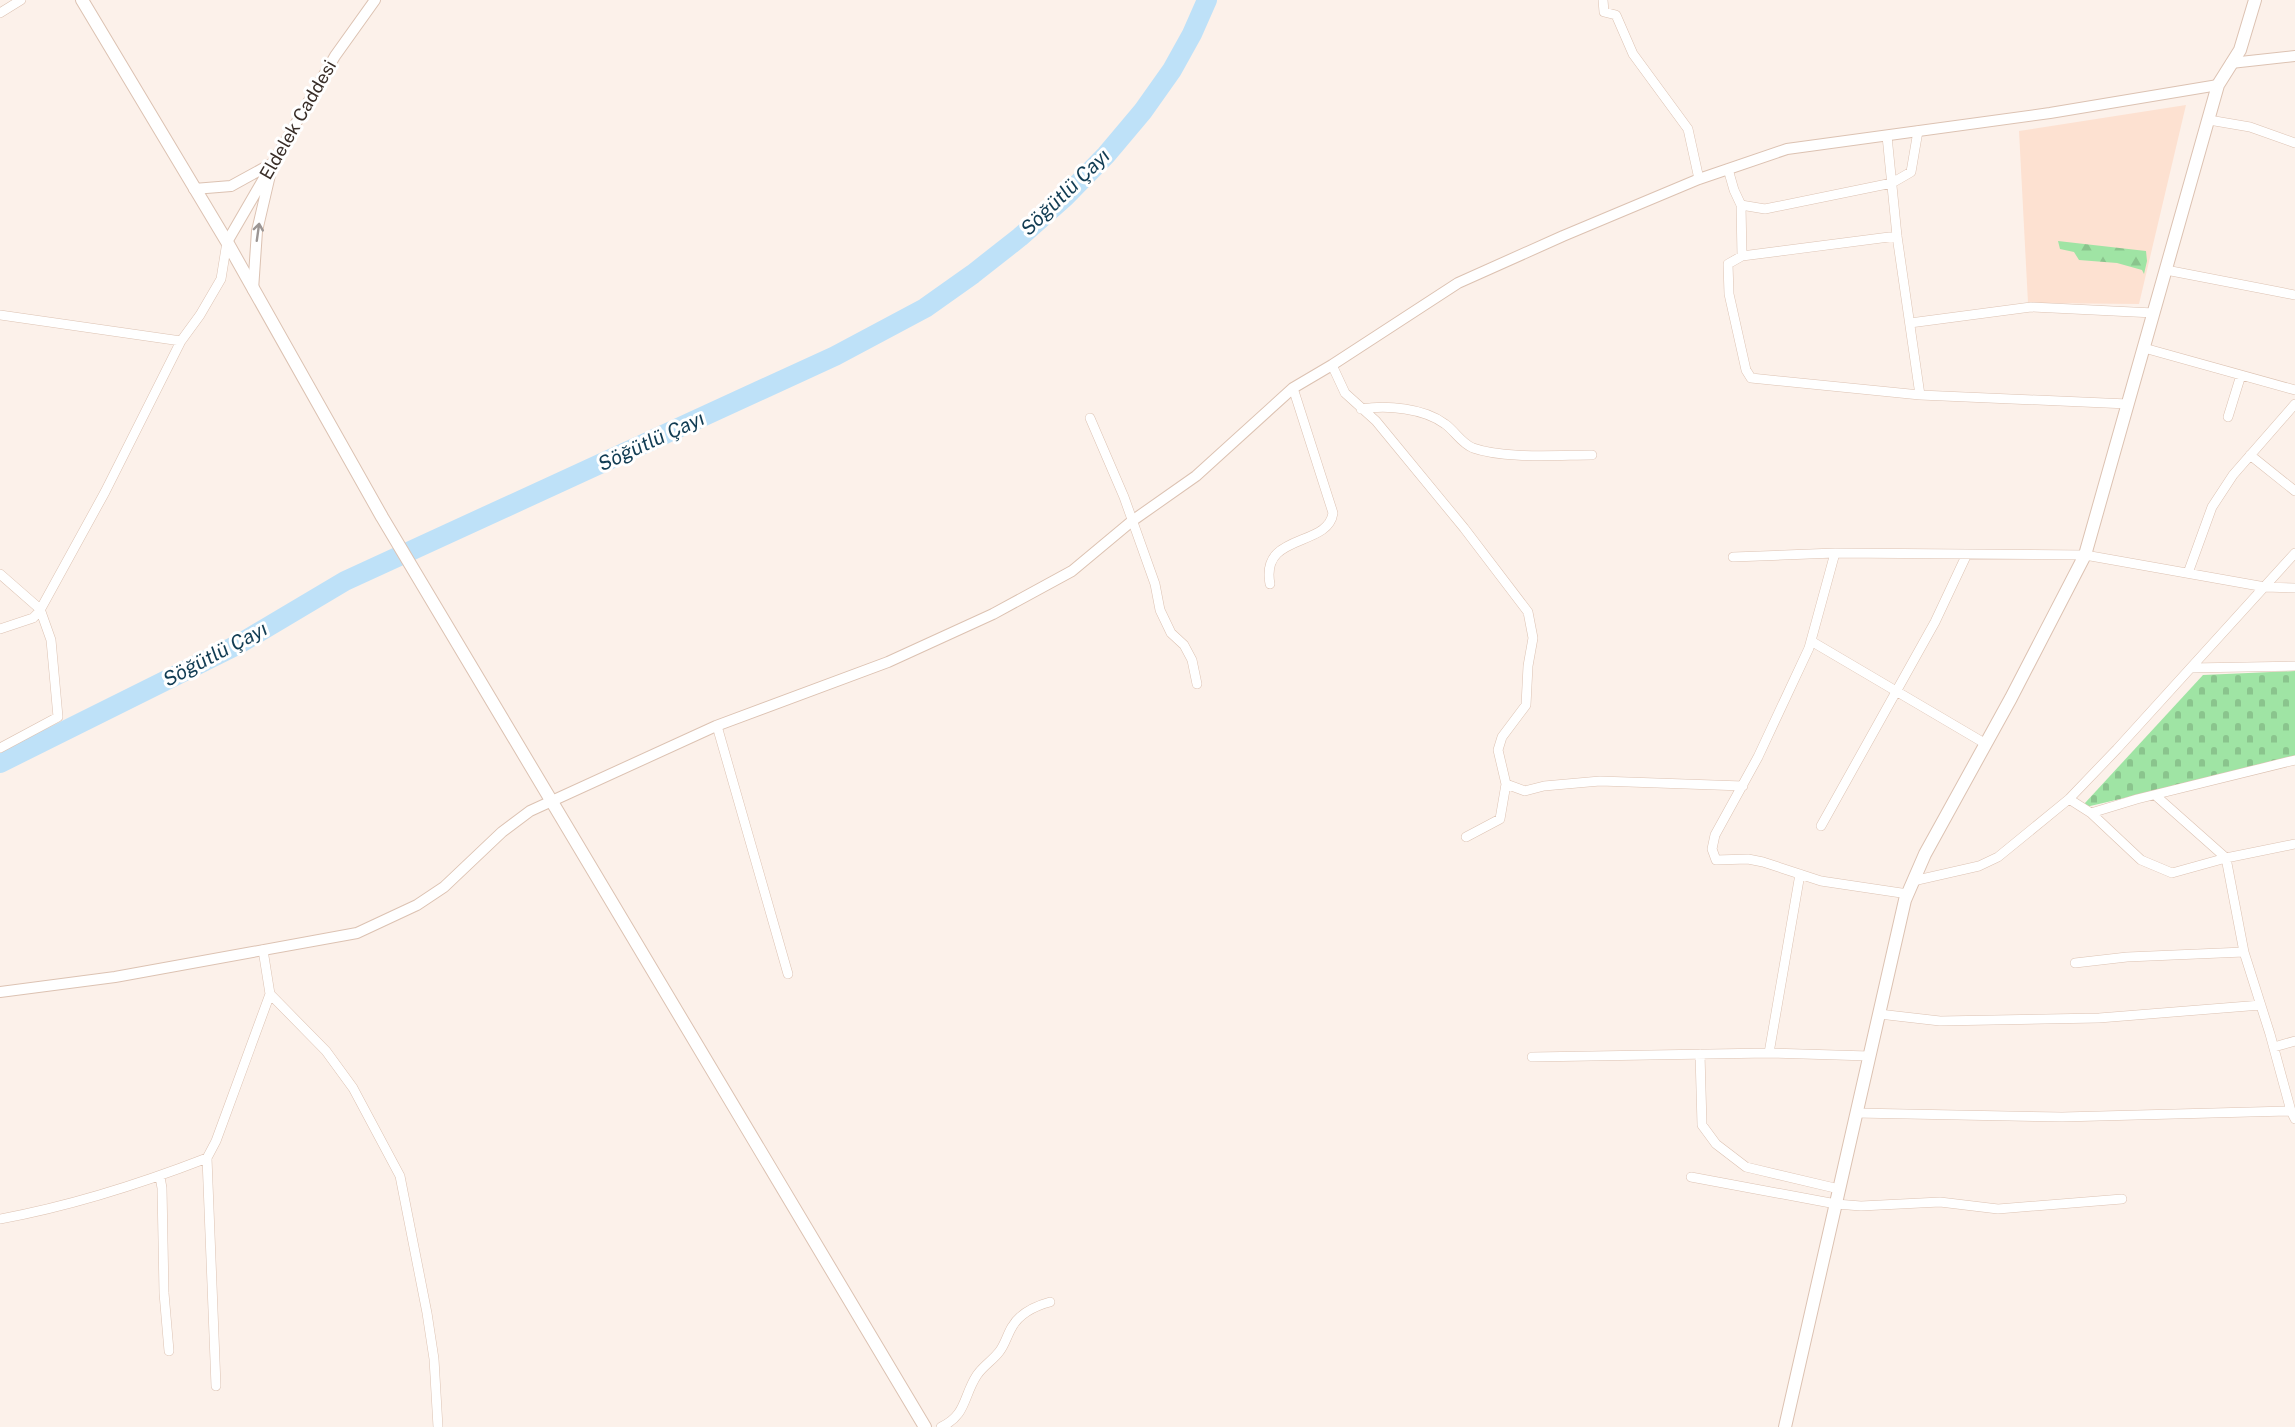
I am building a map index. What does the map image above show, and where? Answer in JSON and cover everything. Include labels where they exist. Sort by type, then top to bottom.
[{"type":"main road","points":[[82,0],[227,242],[382,517],[925,1427]]},
{"type":"main road","points":[[1785,1427],[1908,894],[1925,854],[1986,744],[2085,555],[2218,85],[2240,50],[2255,0]]},
{"type":"street","points":[[0,13],[21,0]]},
{"type":"street","name":"Eldelek Caddesi","points":[[227,242],[335,56],[375,0]]},
{"type":"street","points":[[1603,0],[1604,12],[1616,15],[1633,54],[1688,129],[1699,178]]},
{"type":"street","points":[[2231,63],[2295,56]]},
{"type":"street","points":[[1,992],[115,977],[357,933],[417,905],[444,887],[502,832],[530,811],[717,726],[888,662],[993,614],[1072,571],[1132,521],[1196,476],[1293,388],[1458,284],[1699,178],[1787,149],[2050,113],[2218,85]]},
{"type":"street","points":[[2209,120],[2250,127],[2295,143]]},
{"type":"street","points":[[1741,205],[1765,209],[1892,183],[1911,172],[1918,131]]},
{"type":"street","points":[[1887,136],[1897,236],[1920,395]]},
{"type":"street","points":[[194,189],[231,186],[273,162]]},
{"type":"street","points":[[254,290],[257,231],[273,162]]},
{"type":"street","points":[[1728,168],[1741,205],[1742,256]]},
{"type":"street","points":[[1897,236],[1742,256],[1728,264],[1730,294],[1746,370],[1751,378],[1920,395],[2128,404]]},
{"type":"street","points":[[0,628],[7,628],[33,618],[40,609],[105,492],[181,342],[221,279],[227,242]]},
{"type":"street","points":[[2166,270],[2295,295]]},
{"type":"street","points":[[1910,323],[2031,307],[2154,313]]},
{"type":"street","points":[[0,315],[181,342]]},
{"type":"street","points":[[2144,348],[2295,390]]},
{"type":"street","points":[[1332,365],[1345,393],[1376,421],[1464,528],[1528,612],[1533,638],[1526,705],[1502,737],[1498,750],[1506,784],[1500,819],[1466,837]]},
{"type":"street","points":[[2228,417],[2241,375]]},
{"type":"street","points":[[1270,584],[1270,568],[1279,551],[1327,527],[1333,513],[1293,388]]},
{"type":"street","points":[[2188,573],[2212,507],[2233,475],[2295,404]]},
{"type":"street","points":[[1361,409],[1377,406],[1435,418],[1447,425],[1472,448],[1500,454],[1592,455]]},
{"type":"street","points":[[1090,418],[1155,584],[1160,610],[1171,633],[1184,645],[1192,660],[1197,684]]},
{"type":"street","points":[[2250,454],[2295,491]]},
{"type":"street","points":[[1835,553],[1811,641],[1758,757],[1715,835],[1712,849],[1716,860],[1748,859],[1839,885],[1856,885],[1908,894]]},
{"type":"street","points":[[1733,557],[1835,553],[2085,555],[2265,587],[2295,588]]},
{"type":"street","points":[[1913,882],[1978,866],[1998,857],[2068,799],[2295,553]]},
{"type":"street","points":[[1821,826],[1935,622],[1967,554]]},
{"type":"street","points":[[0,574],[40,609],[51,640],[58,717],[0,748]]},
{"type":"street","points":[[1811,641],[1986,744]]},
{"type":"street","points":[[2191,668],[2295,666]]},
{"type":"street","points":[[717,726],[788,974]]},
{"type":"street","points":[[2091,813],[2295,760]]},
{"type":"street","points":[[1506,784],[1525,791],[1544,786],[1600,781],[1743,786]]},
{"type":"street","points":[[1856,1113],[2062,1117],[2293,1115],[2244,952],[2226,858],[2156,795]]},
{"type":"street","points":[[2068,799],[2091,813],[2141,860],[2172,873],[2226,858],[2295,844]]},
{"type":"street","points":[[1770,1053],[1800,874]]},
{"type":"street","points":[[216,1386],[207,1158],[216,1141],[270,994],[263,950]]},
{"type":"street","points":[[2075,963],[2127,957],[2244,952]]},
{"type":"street","points":[[270,994],[326,1051],[346,1079],[400,1176],[434,1359],[438,1427]]},
{"type":"street","points":[[1879,1014],[1940,1021],[2087,1018],[2261,1005]]},
{"type":"street","points":[[2274,1047],[2295,1041]]},
{"type":"street","points":[[1532,1057],[1770,1053],[1869,1056]]},
{"type":"street","points":[[1700,1054],[1702,1125],[1716,1144],[1746,1167],[1839,1190]]},
{"type":"street","points":[[0,1219],[31,1214],[159,1177],[207,1158]]},
{"type":"street","points":[[159,1177],[162,1188],[164,1293],[169,1351]]},
{"type":"street","points":[[1691,1177],[1836,1204],[1861,1206],[1940,1203],[1998,1209],[2122,1199]]},
{"type":"street","points":[[941,1427],[950,1423],[961,1412],[976,1376],[1000,1352],[1011,1328],[1019,1318],[1036,1306],[1050,1302]]},
{"type":"shaded area","points":[[2186,105],[2139,304],[2028,303],[2019,131]]},
{"type":"green space","points":[[2058,241],[2146,251],[2147,261],[2144,274],[2142,270],[2117,263],[2079,260],[2074,252],[2060,249]]},
{"type":"green space","points":[[2295,671],[2295,758],[2086,807],[2085,803],[2203,675]]},
{"type":"waterway","name":"Söğütlü Çayı","points":[[0,763],[239,644],[345,581],[835,356],[925,308],[1020,237],[1065,197],[1106,155],[1143,111],[1172,70],[1207,0]]}]
